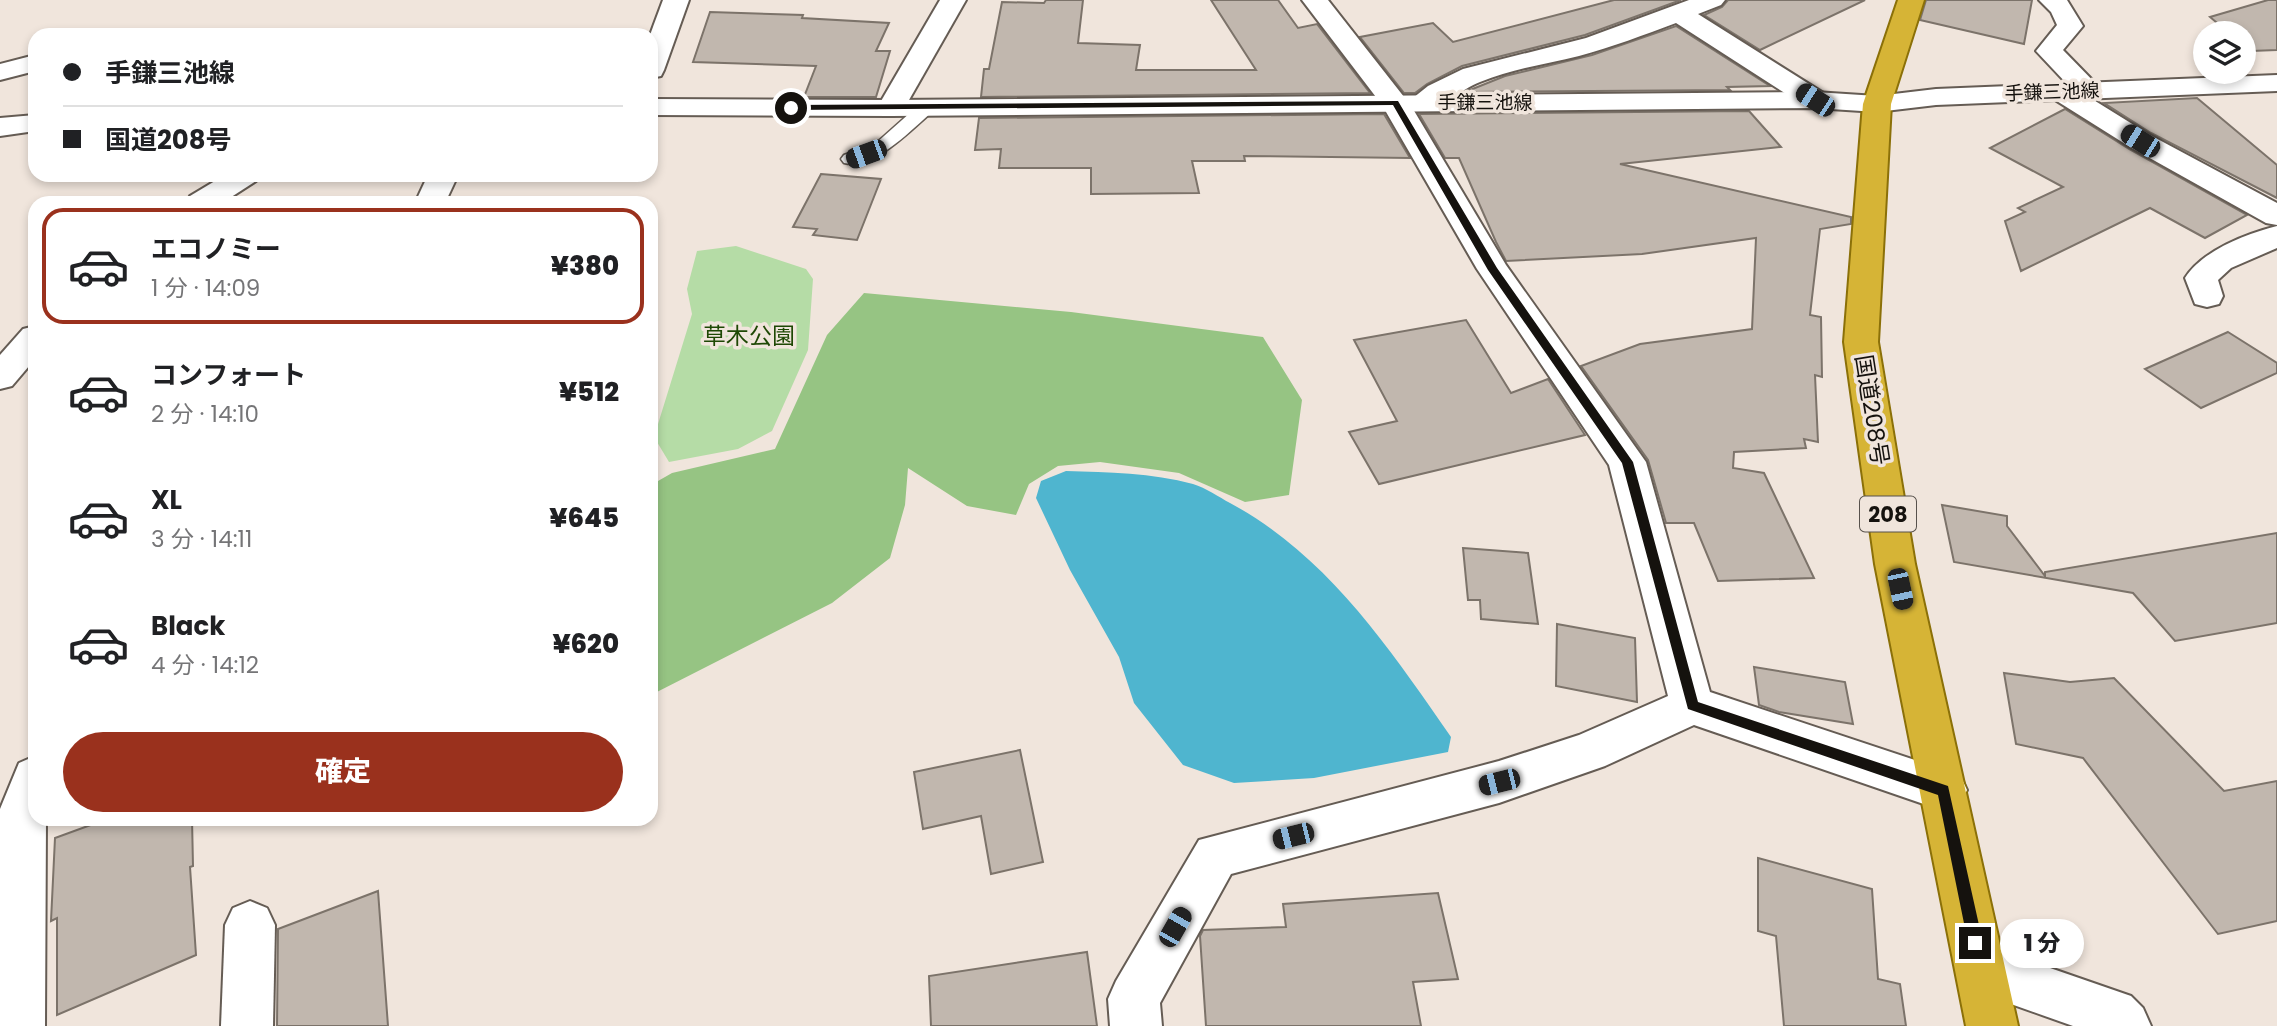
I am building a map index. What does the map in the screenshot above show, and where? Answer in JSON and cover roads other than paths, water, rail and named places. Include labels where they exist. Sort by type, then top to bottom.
[{"type":"highway","name":"国道208号","points":[[1911,0],[1877,104],[1861,342],[1895,564],[1992,1026]]},
{"type":"street","points":[[658,50],[676,0]]},
{"type":"street","points":[[891,108],[953,0]]},
{"type":"street","points":[[1315,0],[1409,103],[1493,270],[1627,462],[1692,705]]},
{"type":"street","points":[[1409,103],[1441,87],[1491,69],[1568,51],[1712,0]]},
{"type":"street","points":[[2052,0],[2062,9],[2070,26],[2049,51],[2076,91],[2140,141],[2277,216]]},
{"type":"street","points":[[1678,13],[1815,100]]},
{"type":"street","points":[[0,72],[28,65]]},
{"type":"street","name":"手鎌三池線","points":[[658,107],[926,108],[1815,100],[1877,104],[1936,97],[2277,83]]},
{"type":"street","points":[[0,127],[28,125]]},
{"type":"street","points":[[212,196],[235,182]]},
{"type":"street","points":[[2207,296],[2201,278],[2220,261],[2277,236]]},
{"type":"street","points":[[0,377],[28,345]]},
{"type":"street","points":[[1136,1026],[1134,999],[1216,856],[1499,782],[1589,752],[1692,705],[1944,790]]},
{"type":"street","points":[[19,1026],[23,809],[28,796]]},
{"type":"street","points":[[247,1026],[250,925]]},
{"type":"street","points":[[1981,969],[2113,1014],[2125,1026]]},
{"type":"lane","points":[[850,159],[881,148],[926,108]]},
{"type":"water","points":[[1066,471],[1146,475],[1193,484],[1265,524],[1297,549],[1326,577],[1380,638],[1451,737],[1448,752],[1314,778],[1234,783],[1183,765],[1134,703],[1119,657],[1070,570],[1036,498],[1041,481]]},
{"type":"park label","name":"草木公園","points":[[749,336]]}]
